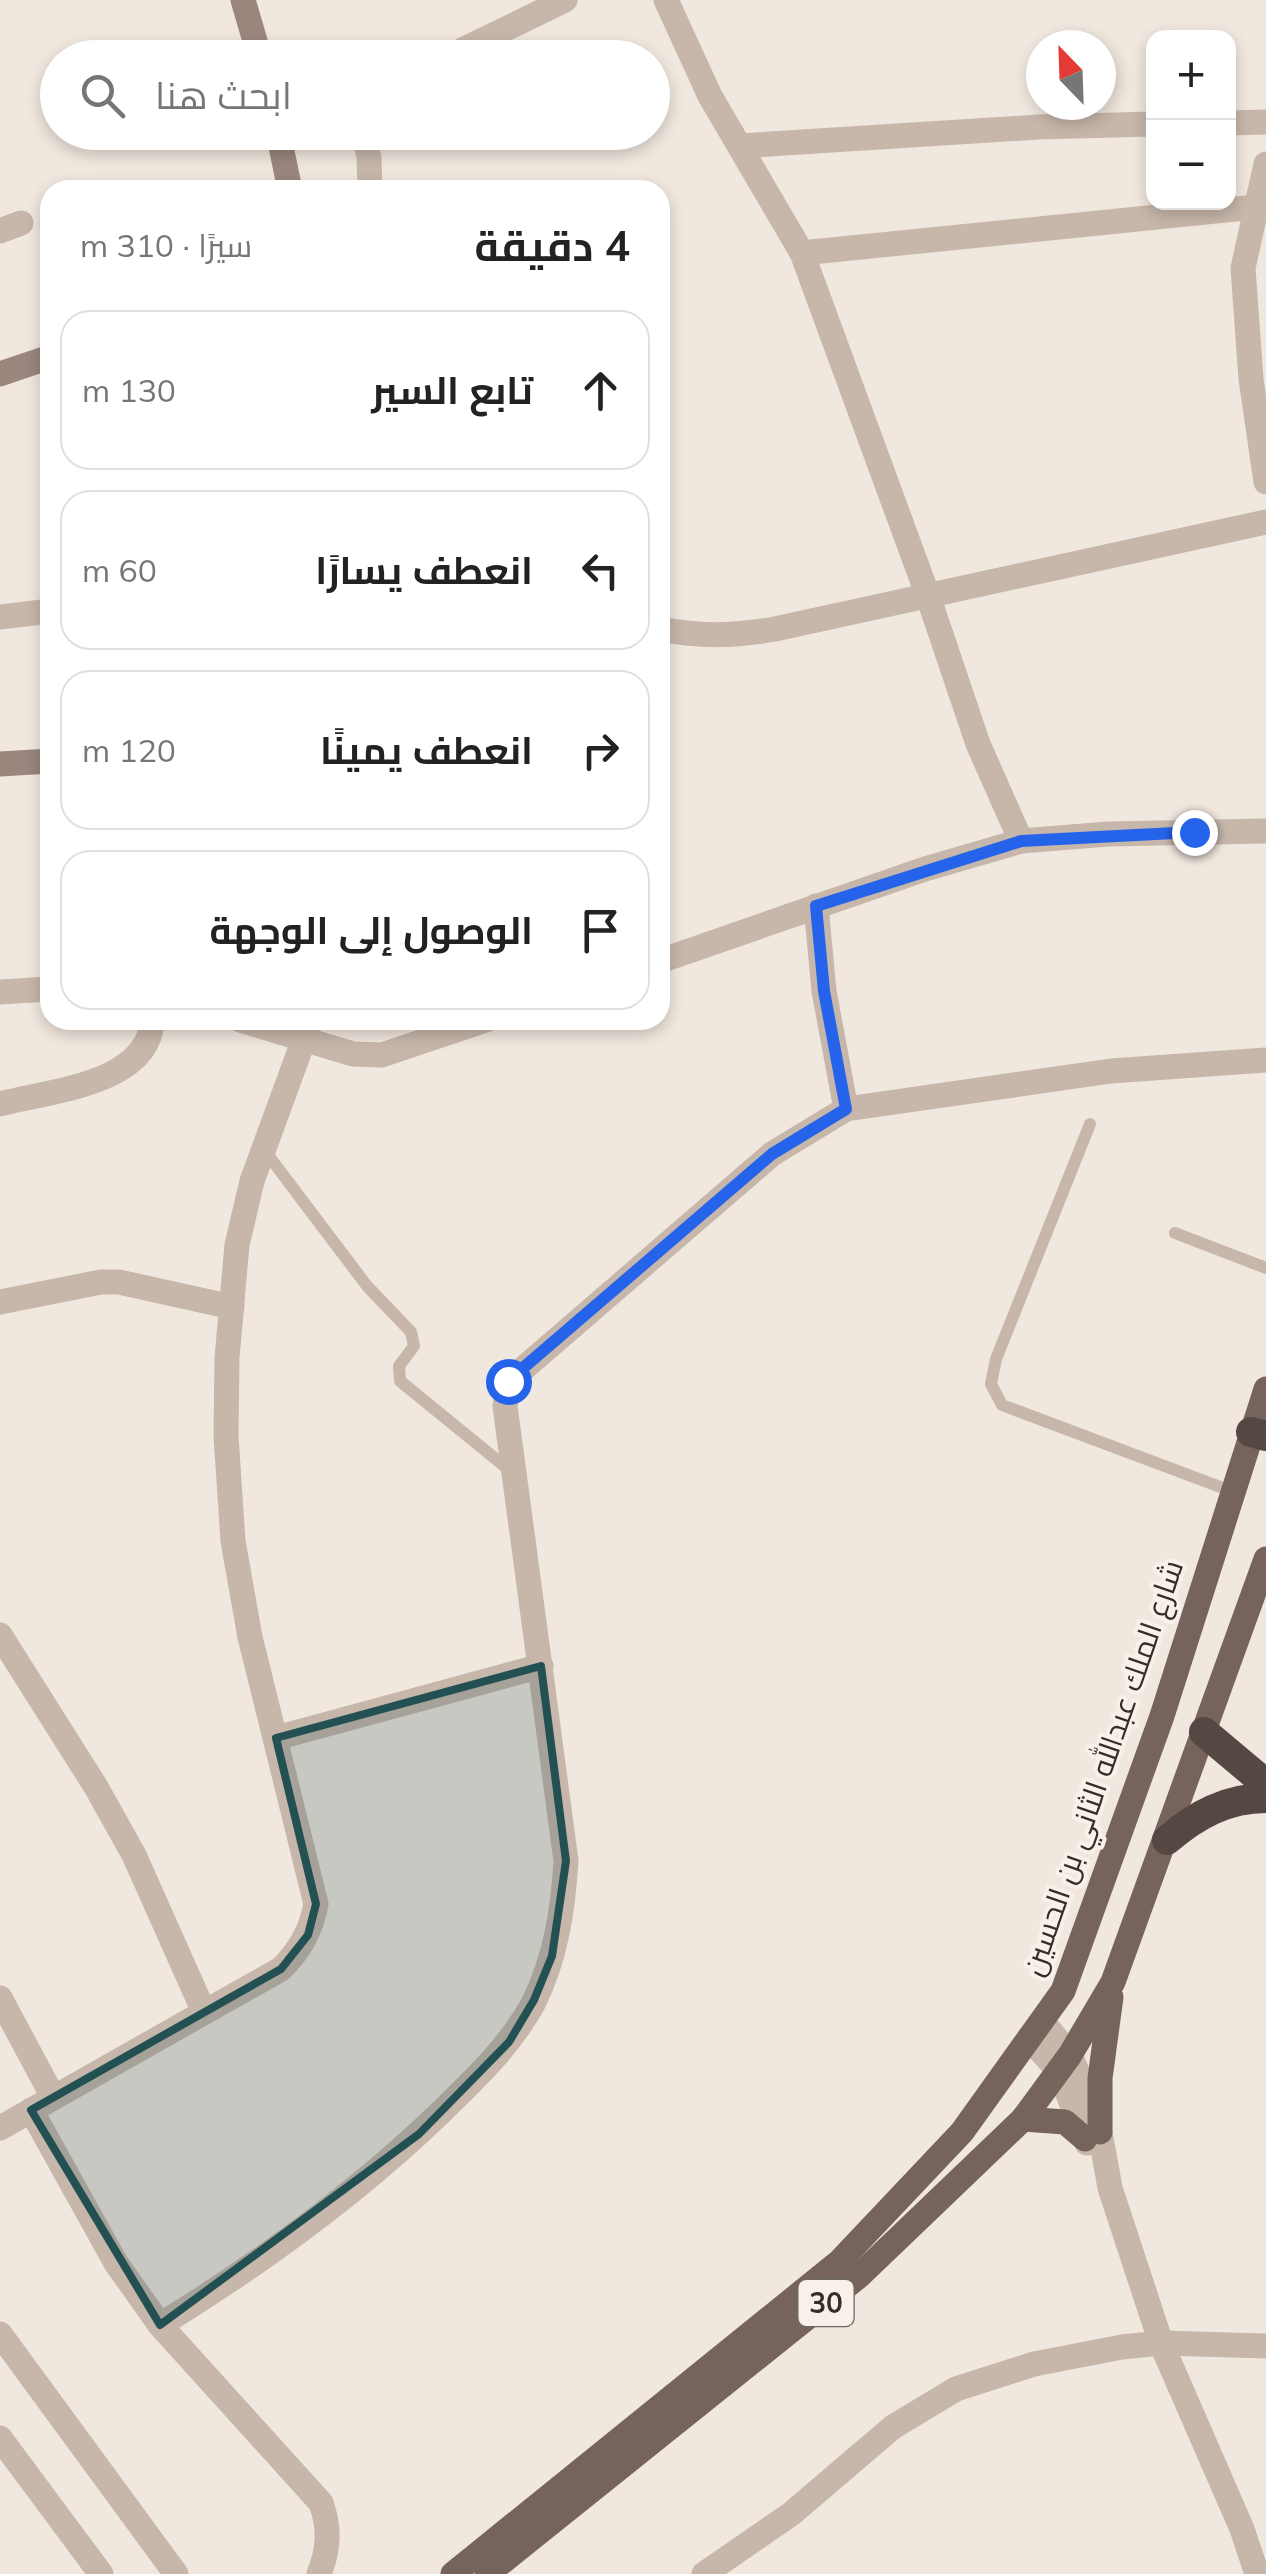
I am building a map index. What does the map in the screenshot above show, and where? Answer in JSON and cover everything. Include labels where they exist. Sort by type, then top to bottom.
[{"type":"highway","points":[[1204,1732],[1266,1784]]},
{"type":"highway","points":[[1167,1840],[1209,1810],[1266,1798]]},
{"type":"main road","name":"شارع الملك عبدالله الثاني بن الحسين","points":[[452,2574],[839,2262],[962,2132],[1036,2030],[1071,1975],[1162,1716],[1231,1491],[1258,1434],[1266,1389]]},
{"type":"main road","name":"30","points":[[487,2574],[859,2276],[1023,2119],[1065,2063],[1113,1982],[1266,1559]]},
{"type":"main road","points":[[1162,1716],[1204,1732]]},
{"type":"main road","points":[[1023,2119],[1065,2122],[1092,2136],[1113,1982]]},
{"type":"street","points":[[243,0],[255,40]]},
{"type":"street","points":[[483,40],[565,0]]},
{"type":"street","points":[[666,0],[710,96],[802,253],[978,744],[1021,841]]},
{"type":"street","points":[[1236,123],[1266,122]]},
{"type":"street","points":[[740,146],[1038,126],[1146,124]]},
{"type":"street","points":[[282,150],[288,180]]},
{"type":"street","points":[[367,150],[370,180]]},
{"type":"street","points":[[1266,164],[1244,268],[1245,319],[1266,482]]},
{"type":"street","points":[[802,253],[1260,206]]},
{"type":"street","points":[[0,374],[40,360]]},
{"type":"street","points":[[670,630],[698,636],[732,636],[1266,522]]},
{"type":"street","points":[[0,618],[40,612]]},
{"type":"street","points":[[0,764],[40,762]]},
{"type":"street","points":[[670,957],[1021,841],[1108,834],[1266,831]]},
{"type":"street","points":[[816,906],[824,991],[846,1109]]},
{"type":"street","points":[[0,992],[40,990]]},
{"type":"street","points":[[0,1104],[117,1072],[143,1053],[151,1030]]},
{"type":"street","points":[[0,2128],[280,1969],[308,1935],[316,1904],[250,1637],[233,1541],[226,1436],[237,1245],[252,1181],[308,1030],[353,1054],[382,1055],[456,1030]]},
{"type":"street","points":[[160,2325],[268,2256],[370,2176],[465,2089],[510,2042],[534,2000],[552,1956],[563,1908],[566,1860],[505,1406],[508,1381],[772,1154],[846,1109],[1111,1071],[1266,1060]]},
{"type":"street","points":[[0,1302],[101,1282],[120,1282],[232,1307]]},
{"type":"street","points":[[0,1635],[134,1855],[204,2012]]},
{"type":"street","points":[[276,1738],[541,1666]]},
{"type":"street","points":[[0,1998],[42,2103],[116,2263],[160,2325],[321,2503],[328,2522],[328,2544],[319,2574]]},
{"type":"street","points":[[1036,2030],[1065,2063],[1104,2168],[1160,2342],[1258,2574]]},
{"type":"street","points":[[0,2334],[176,2574]]},
{"type":"street","points":[[704,2574],[790,2514],[893,2427],[956,2388],[1073,2354],[1160,2342],[1266,2346]]},
{"type":"street","points":[[0,2438],[101,2574]]},
{"type":"lane","points":[[1090,1124],[996,1359],[991,1384],[1002,1405],[1231,1491]]},
{"type":"lane","points":[[264,1149],[368,1286],[411,1332],[414,1346],[398,1366],[400,1381],[515,1475]]},
{"type":"lane","points":[[1175,1233],[1266,1268]]},
{"type":"highlighted area","points":[[541,1666],[566,1861],[552,1956],[534,2000],[509,2042],[419,2134],[160,2325],[31,2110],[281,1969],[308,1935],[316,1904],[276,1738]]},
{"type":"route","points":[[508,1381],[772,1154],[846,1109],[824,991],[816,906],[1021,841],[1194,832]]}]
